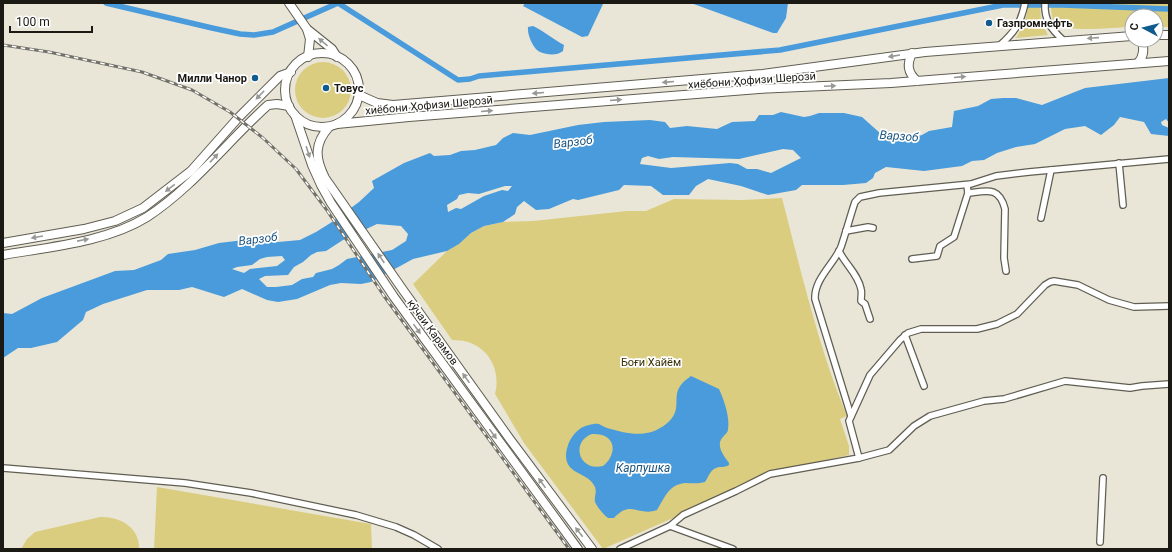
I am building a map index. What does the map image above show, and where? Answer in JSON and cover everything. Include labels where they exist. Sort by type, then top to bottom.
[{"type":"main road","points":[[290,3],[307,29],[310,39],[308,56]]},
{"type":"main road","points":[[307,29],[332,49],[337,57]]},
{"type":"main road","name":"хиёбони Ҳофизи Шерозӣ","points":[[359,95],[377,103],[393,105],[762,74],[912,53],[1063,40],[1124,36]]},
{"type":"main road","points":[[1138,63],[1141,60],[1143,48]]},
{"type":"main road","points":[[912,53],[909,69],[911,75],[917,81]]},
{"type":"main road","points":[[3,243],[84,229],[115,221],[143,208],[191,171],[238,118],[280,76],[291,72],[295,66],[308,56],[327,54],[337,57]]},
{"type":"main road","name":"хиёбони Ҳофизи Шерозӣ","points":[[333,125],[345,119],[352,112],[359,95],[354,72],[345,62],[337,57]]},
{"type":"main road","name":"хиёбони Ҳофизи Шерозӣ","points":[[291,72],[288,78],[286,92],[289,106],[295,115],[305,123],[316,127],[409,117],[759,89],[917,81],[1169,61]]},
{"type":"main road","points":[[3,255],[90,239],[119,230],[146,217],[174,197],[268,105],[277,104],[289,106]]},
{"type":"main road","name":"кӯчаи Карамов","points":[[295,115],[320,185],[331,203],[394,297],[578,549]]},
{"type":"main road","name":"кӯчаи Карамов","points":[[333,125],[321,137],[319,143],[317,157],[325,178],[509,438],[592,549]]},
{"type":"main road","points":[[59,234],[60,245]]},
{"type":"main road","points":[[556,520],[565,514]]},
{"type":"street","points":[[999,46],[1010,36],[1019,24],[1025,3]]},
{"type":"street","points":[[1045,3],[1045,14],[1049,24],[1063,40]]},
{"type":"street","points":[[852,416],[816,299],[816,290],[839,250],[855,202],[860,197],[890,192],[968,184],[996,176],[1169,159]]},
{"type":"street","points":[[1119,164],[1123,205]]},
{"type":"street","points":[[1041,218],[1051,170]]},
{"type":"street","points":[[912,259],[937,256],[940,246],[954,237],[968,193],[968,184]]},
{"type":"street","points":[[968,193],[991,190],[1001,198],[1005,209],[1004,258],[1006,271]]},
{"type":"street","points":[[846,230],[868,227],[873,228]]},
{"type":"street","points":[[839,250],[842,257],[852,269],[858,282],[861,289],[861,301],[865,304],[870,319]]},
{"type":"street","points":[[859,458],[849,421],[870,375],[908,333],[921,329],[977,329],[997,324],[1017,314],[1050,282],[1063,282],[1078,285],[1109,300],[1134,307],[1169,306]]},
{"type":"street","points":[[905,335],[924,386]]},
{"type":"street","points":[[620,549],[670,526],[683,516],[736,492],[770,474],[859,458],[889,450],[914,426],[930,416],[984,401],[1004,400],[1065,381],[1130,388],[1169,384]]},
{"type":"street","points":[[3,468],[185,483],[251,493],[356,515],[396,527],[414,535],[438,549]]},
{"type":"street","points":[[1100,542],[1103,478]]},
{"type":"street","points":[[670,526],[733,549]]},
{"type":"green space","points":[[1029,3],[1040,3],[1041,21],[1048,35],[1016,38],[1025,22]]},
{"type":"green space","points":[[1050,3],[1169,3],[1169,27],[1164,27],[1164,8],[1124,8],[1124,27],[1079,29],[1060,26],[1053,22]]},
{"type":"green space","points":[[323,62],[334,64],[343,70],[349,79],[351,90],[349,101],[343,110],[334,116],[323,118],[312,116],[303,110],[297,101],[295,90],[297,79],[303,70],[312,64]]},
{"type":"green space","name":"Боғи Хайём","points":[[782,198],[803,281],[827,363],[847,416],[840,419],[849,446],[849,455],[771,471],[761,475],[750,484],[603,549],[524,443],[495,394],[495,370],[488,356],[476,345],[466,341],[452,340],[413,284],[447,251],[459,244],[471,233],[484,226],[503,222],[533,221],[627,211],[646,211],[674,199],[742,200]]},
{"type":"green space","points":[[157,487],[371,524],[372,549],[154,549]]},
{"type":"green space","points":[[100,517],[114,518],[127,524],[136,535],[139,549],[21,549],[27,539],[35,532]]},
{"type":"water","points":[[525,3],[603,4],[588,36],[582,37],[523,6]]},
{"type":"water","points":[[691,3],[788,3],[786,18],[777,33],[773,33]]},
{"type":"water","points":[[533,26],[564,45],[563,51],[558,54],[549,54],[537,50],[528,33],[528,27]]},
{"type":"water","name":"Варзоб","points":[[1169,78],[1169,123],[1166,119],[1161,122],[1162,125],[1169,128],[1169,136],[1151,134],[1144,122],[1120,117],[1114,125],[1101,135],[1085,126],[1065,129],[1035,144],[1016,147],[997,153],[984,160],[972,161],[962,166],[924,171],[886,167],[875,173],[873,178],[866,183],[843,185],[802,185],[796,190],[768,195],[741,186],[708,179],[696,186],[689,195],[663,195],[651,186],[624,185],[619,190],[578,200],[573,199],[549,209],[536,210],[524,201],[517,207],[515,214],[503,222],[484,226],[471,233],[459,244],[447,251],[413,259],[371,282],[361,284],[341,283],[330,285],[297,299],[278,302],[267,300],[242,289],[224,297],[192,287],[179,290],[147,290],[103,304],[86,312],[83,320],[57,342],[31,348],[18,348],[3,358],[3,313],[12,314],[42,298],[115,271],[134,270],[161,260],[168,254],[195,250],[219,243],[244,240],[251,241],[262,239],[278,242],[300,240],[332,222],[359,202],[374,188],[372,181],[404,163],[430,153],[434,156],[450,155],[461,151],[475,150],[496,145],[503,138],[513,133],[530,135],[578,125],[650,120],[665,122],[670,128],[687,126],[717,129],[732,122],[755,121],[759,115],[773,115],[781,112],[804,117],[819,113],[844,113],[862,117],[881,134],[912,138],[929,131],[952,127],[954,111],[978,106],[991,99],[1016,98],[1042,105],[1085,88]],"holes":[[[783,149],[793,150],[801,158],[771,173],[757,169],[747,169],[738,164],[730,163],[671,168],[640,164],[642,158],[648,156],[659,159],[673,157],[739,159]],[[505,186],[512,186],[508,191],[502,190],[484,196],[461,209],[456,208],[448,212],[447,205],[457,199],[459,195],[468,193],[479,194]],[[377,224],[401,226],[408,234],[406,241],[392,250],[347,259],[332,269],[316,273],[313,277],[302,279],[292,285],[267,287],[259,279],[265,276],[288,275],[294,267],[311,255],[317,252],[326,251],[343,240]],[[282,256],[285,260],[277,266],[250,269],[244,273],[232,269],[252,265],[260,259]]]},
{"type":"water","name":"Карпушка","points":[[691,376],[719,389],[723,398],[728,419],[728,432],[721,440],[720,447],[729,465],[714,469],[705,482],[686,483],[675,486],[665,496],[657,510],[645,512],[630,509],[620,512],[614,518],[608,518],[595,502],[595,487],[586,478],[570,467],[567,462],[566,455],[570,440],[581,428],[595,424],[599,424],[620,432],[634,434],[647,433],[660,428],[672,418],[675,413],[677,392],[679,387]],"holes":[[[592,434],[607,437],[612,445],[612,454],[607,463],[603,466],[595,467],[588,465],[583,461],[580,455],[579,449],[581,443],[585,438]]]},
{"type":"waterway","points":[[106,3],[212,28],[240,34],[254,35],[273,32],[338,3]]},
{"type":"waterway","points":[[338,3],[458,80],[470,79],[479,76],[780,50],[1003,5],[1062,5],[1169,9]]},
{"type":"railway","points":[[3,45],[49,52],[142,72],[192,90],[230,112],[263,138],[296,169],[326,209],[384,296],[569,549]]},
{"type":"place","name":"Газпромнефть","points":[[989,23]]},
{"type":"place","name":"Милли Чанор","points":[[255,78]]},
{"type":"place","name":"Товус","points":[[326,88]]}]
